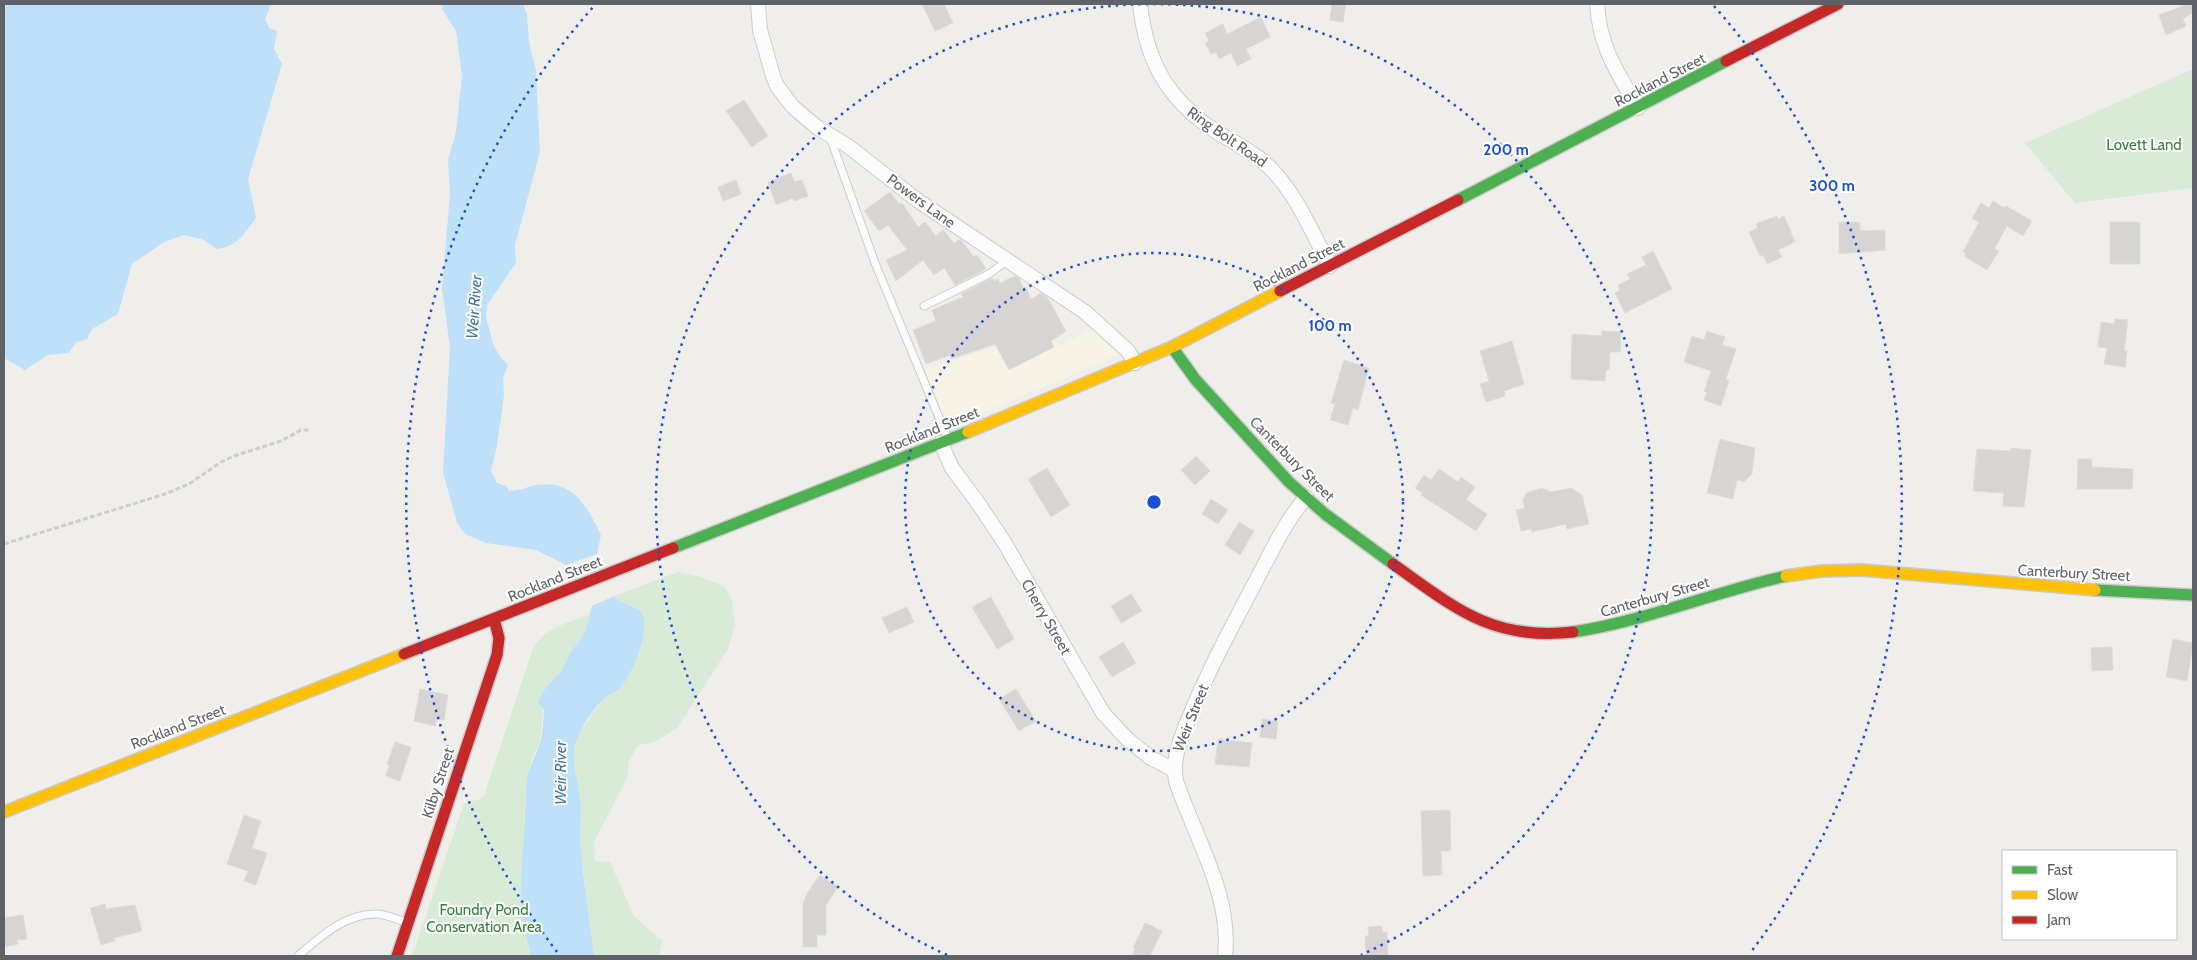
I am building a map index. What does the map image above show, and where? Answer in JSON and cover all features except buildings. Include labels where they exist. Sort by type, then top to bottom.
[{"type":"main road","name":"Rockland Street","points":[[4,812],[944,441],[1172,347],[1838,4]]},
{"type":"main road","name":"Canterbury Street","points":[[1172,347],[1183,365],[1214,401],[1306,498],[1360,541],[1454,606],[1491,625],[1528,633],[1572,632],[1609,627],[1664,613],[1768,580],[1824,571],[1863,571],[2018,585],[2193,595]]},
{"type":"main road","name":"Kilby Street","points":[[397,956],[496,655],[499,638],[494,619]]},
{"type":"street","name":"Powers Lane","points":[[758,4],[760,30],[777,86],[793,106],[917,200],[1085,312],[1128,351],[1135,363]]},
{"type":"street","name":"Ring Bolt Road","points":[[1140,4],[1142,26],[1149,51],[1167,86],[1193,115],[1272,169],[1291,195],[1330,266]]},
{"type":"street","points":[[1597,4],[1599,27],[1604,48],[1638,108]]},
{"type":"street","name":"Cherry Street","points":[[944,441],[952,468],[1004,542],[1103,713],[1133,744],[1151,758],[1174,770]]},
{"type":"street","name":"Weir Street","points":[[1225,956],[1226,933],[1221,899],[1180,792],[1174,770],[1178,745],[1226,640],[1289,519],[1306,498]]},
{"type":"lane","points":[[829,134],[872,254],[944,441]]},
{"type":"lane","points":[[924,306],[989,274],[1008,260]]},
{"type":"lane","points":[[298,956],[338,925],[360,916],[380,914],[408,923]]},
{"type":"path","points":[[4,544],[165,494],[189,484],[220,462],[281,441],[301,430],[310,430]]},
{"type":"shaded area","points":[[1093,328],[1120,354],[949,427],[925,370],[996,347],[1018,335],[1053,337],[1059,347]]},
{"type":"green space","name":"Lovett Land","points":[[2193,69],[2193,188],[2075,203],[2025,143]]},
{"type":"green space","points":[[678,572],[701,577],[724,586],[732,600],[735,623],[729,647],[677,728],[655,742],[638,745],[629,761],[627,778],[594,842],[595,861],[610,862],[634,916],[662,941],[659,956],[594,956],[581,850],[580,798],[574,767],[576,737],[603,699],[619,689],[634,606],[620,603],[614,596]]},
{"type":"green space","name":"Foundry Pond Conservation Area","points":[[589,615],[585,633],[570,653],[562,670],[545,689],[540,741],[531,761],[525,802],[521,916],[531,956],[412,956],[464,804],[483,798],[533,648],[551,630]]},
{"type":"water","points":[[4,4],[271,4],[265,19],[269,28],[277,31],[274,49],[282,64],[248,179],[256,218],[244,234],[230,245],[217,249],[202,239],[184,235],[164,242],[132,264],[118,314],[92,329],[87,339],[76,342],[69,353],[48,355],[25,370],[4,358]]},
{"type":"water","name":"Weir River","points":[[443,4],[523,4],[527,15],[529,42],[536,71],[540,152],[515,245],[516,263],[487,305],[486,317],[493,344],[501,358],[508,364],[503,379],[504,395],[497,446],[491,471],[497,483],[506,486],[509,491],[536,485],[549,484],[560,486],[577,497],[584,505],[601,535],[597,554],[566,565],[536,550],[486,543],[465,534],[457,523],[443,472],[450,347],[442,289],[450,194],[448,160],[456,132],[462,76],[456,31],[442,9]]},
{"type":"water","name":"Weir River","points":[[614,596],[621,602],[640,611],[644,622],[644,632],[634,666],[618,690],[605,698],[591,714],[581,729],[574,749],[574,767],[581,804],[580,844],[594,956],[531,956],[521,916],[521,885],[527,778],[540,743],[543,727],[544,710],[538,702],[545,689],[562,670],[570,653],[585,633],[592,606]]},
{"type":"traffic: fast","points":[[1458,200],[1726,61]]},
{"type":"traffic: fast","points":[[1172,347],[1195,379],[1289,482],[1325,514],[1393,564]]},
{"type":"traffic: fast","points":[[673,548],[968,432]]},
{"type":"traffic: fast","points":[[1573,632],[1627,621],[1786,576]]},
{"type":"traffic: fast","points":[[2095,590],[2193,595]]},
{"type":"traffic: slow","points":[[968,432],[1172,347],[1280,291]]},
{"type":"traffic: slow","points":[[1786,576],[1822,571],[1862,570],[2095,590]]},
{"type":"traffic: slow","points":[[4,812],[404,654]]},
{"type":"traffic: jam","points":[[1726,61],[1838,4]]},
{"type":"traffic: jam","points":[[1280,291],[1458,200]]},
{"type":"traffic: jam","points":[[404,654],[673,548]]},
{"type":"traffic: jam","points":[[1393,564],[1456,607],[1476,618],[1497,626],[1519,631],[1545,633],[1573,632]]},
{"type":"traffic: jam","points":[[397,956],[497,655],[499,638],[494,619]]}]
